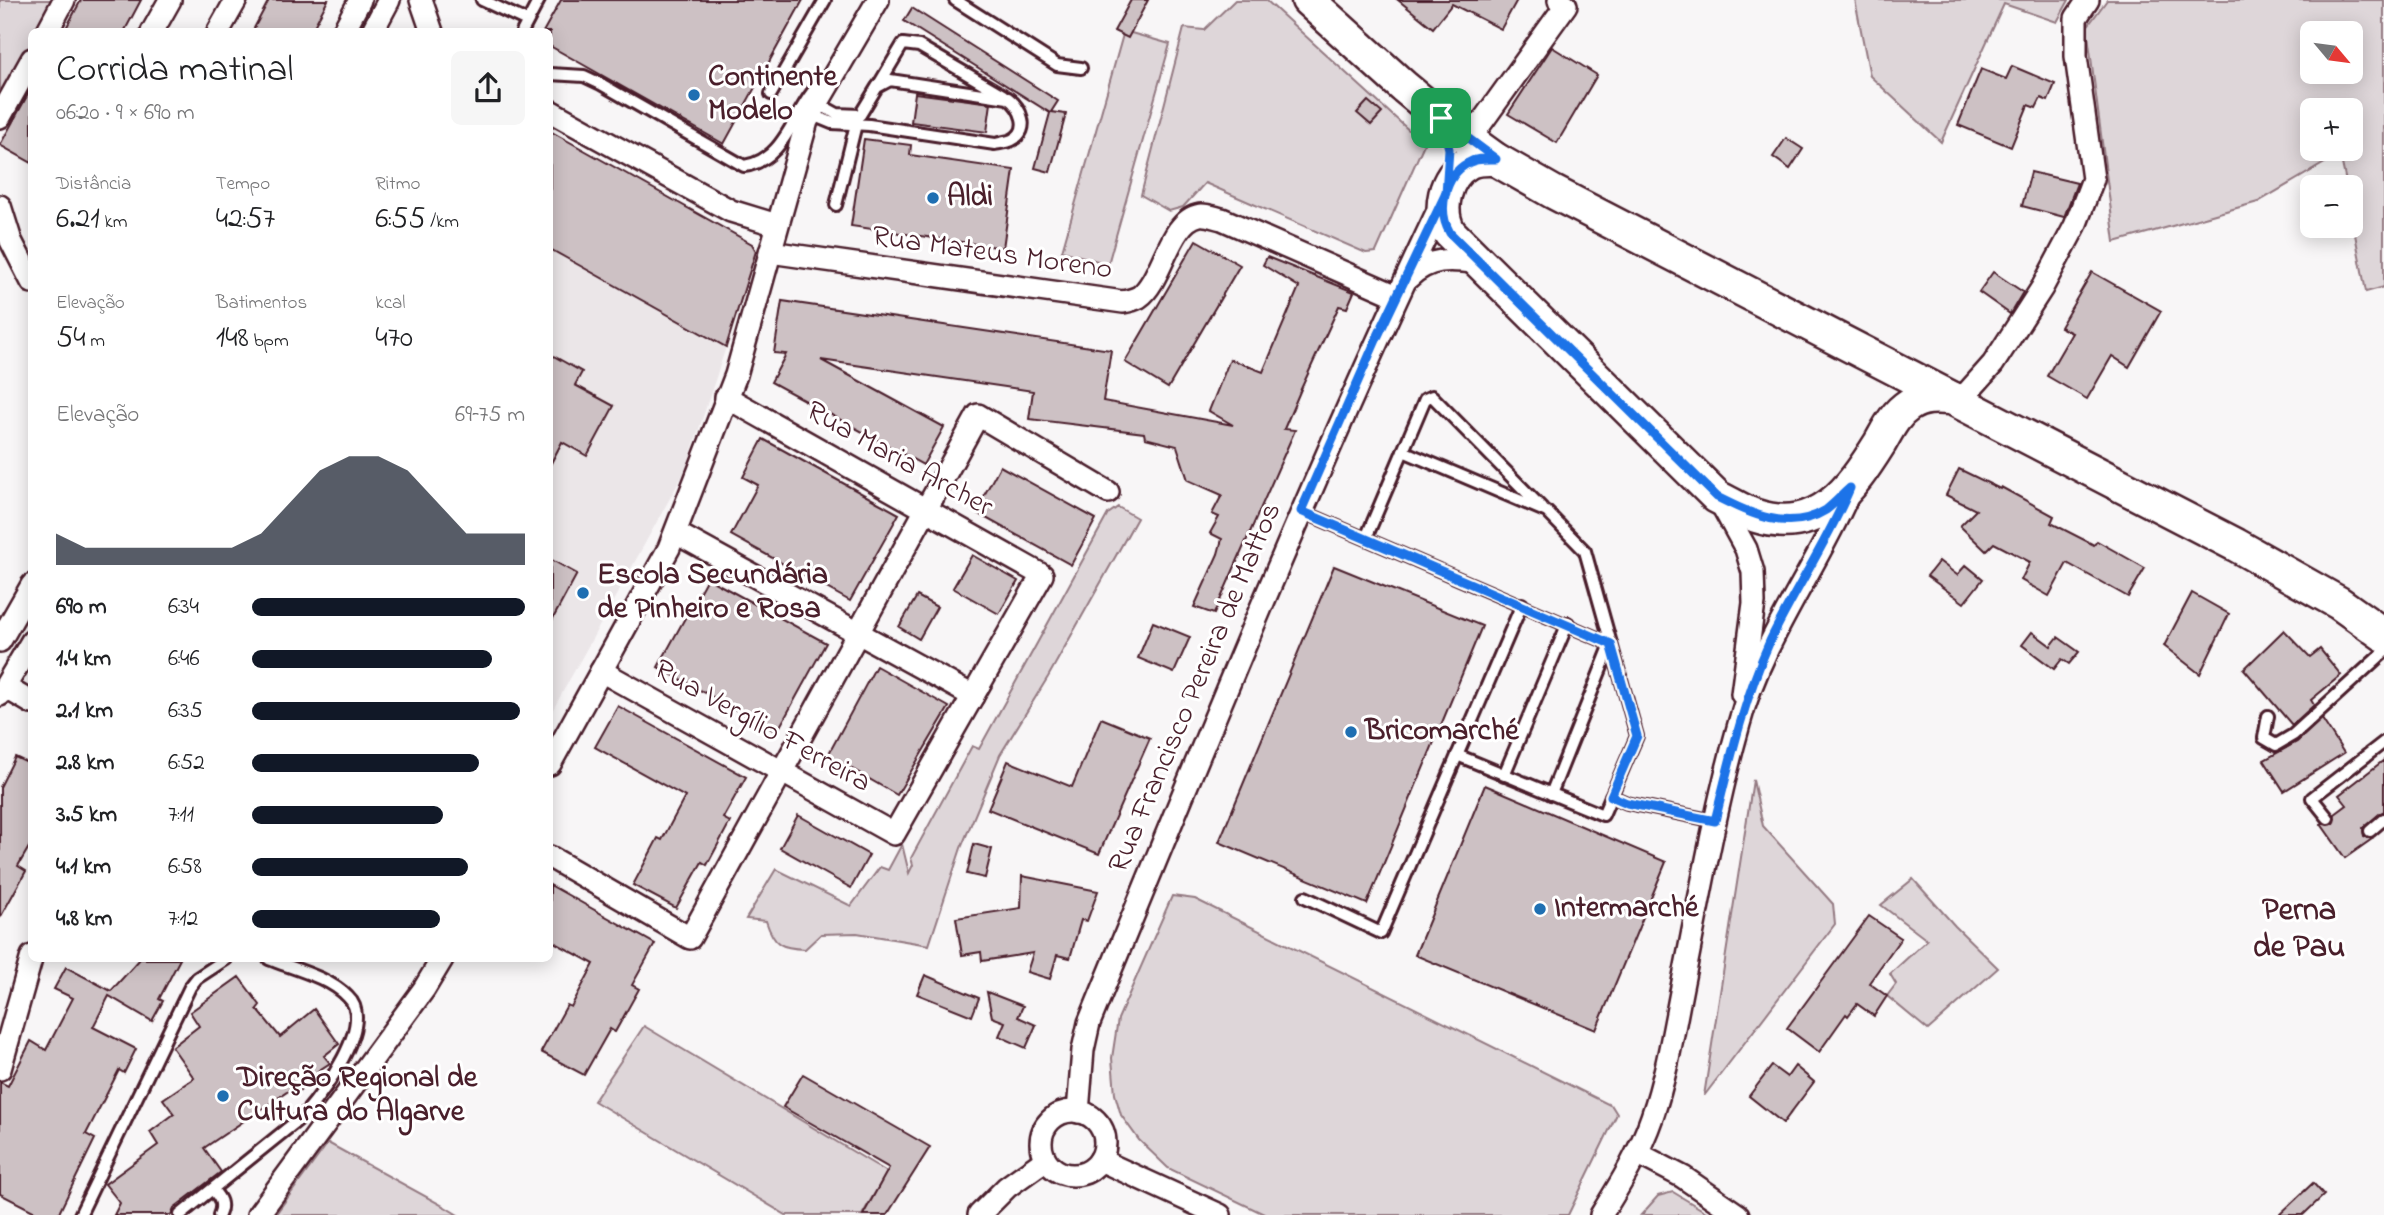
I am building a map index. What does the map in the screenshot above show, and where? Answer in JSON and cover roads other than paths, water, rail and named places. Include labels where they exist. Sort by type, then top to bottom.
[{"type":"main road","points":[[1308,0],[1441,118],[1496,159],[1553,192],[2293,576],[2339,603],[2384,635]]},
{"type":"main road","points":[[1441,118],[1449,149],[1444,197],[1445,225],[1479,262],[1717,497],[1756,516],[1778,521],[1805,518],[1825,510],[1850,488],[1897,415],[1921,398],[1955,400]]},
{"type":"main road","points":[[1444,197],[1462,167],[1480,159],[1496,159]]},
{"type":"main road","points":[[1886,364],[1898,397],[1897,415]]},
{"type":"street","points":[[49,28],[64,0]]},
{"type":"street","points":[[154,28],[170,0]]},
{"type":"street","points":[[220,28],[236,0]]},
{"type":"street","points":[[345,28],[360,0]]},
{"type":"street","points":[[374,28],[389,0]]},
{"type":"street","points":[[421,0],[431,28]]},
{"type":"street","points":[[553,759],[676,533],[736,375],[777,225],[814,109],[878,0]]},
{"type":"street","points":[[1469,140],[1566,5],[1559,0]]},
{"type":"street","points":[[1955,400],[1993,364],[2042,288],[2075,226],[2093,179],[2076,43],[2076,18],[2088,0]]},
{"type":"street","points":[[0,117],[28,66]]},
{"type":"street","points":[[553,113],[731,211],[777,225]]},
{"type":"street","name":"Rua Francisco Pereira de Mattos","points":[[1079,1112],[1083,1050],[1090,1023],[1301,511],[1444,197]]},
{"type":"street","points":[[0,206],[10,241],[27,254]]},
{"type":"street","name":"Rua Mateus Moreno","points":[[770,252],[1123,302],[1138,297],[1148,287],[1182,227],[1188,220],[1201,215],[1222,219],[1401,289]]},
{"type":"street","points":[[1401,289],[1418,267],[1433,260],[1479,262]]},
{"type":"street","name":"Rua Maria Archer","points":[[726,397],[1042,575],[973,696]]},
{"type":"street","points":[[553,860],[690,938],[978,415],[1108,492]]},
{"type":"street","points":[[1739,721],[1771,640],[1832,531],[1850,488]]},
{"type":"street","points":[[1601,1215],[1637,1153],[1653,1114],[1739,721],[1754,603],[1753,572],[1746,548],[1717,497]]},
{"type":"street","points":[[676,533],[973,696]]},
{"type":"street","points":[[0,641],[28,592]]},
{"type":"street","points":[[28,648],[2,691],[28,701]]},
{"type":"street","name":"Rua Vergílio Ferreira","points":[[601,671],[894,834],[973,696]]},
{"type":"street","points":[[0,1069],[30,962]]},
{"type":"street","points":[[258,1215],[431,979],[440,962]]},
{"type":"street","points":[[1079,1112],[1088,1115],[1102,1130],[1104,1151],[1093,1169],[1072,1176],[1052,1168],[1045,1160],[1041,1140],[1050,1121],[1058,1115],[1079,1112]]},
{"type":"street","points":[[1637,1153],[1683,1177],[1738,1215]]},
{"type":"street","points":[[979,1215],[1007,1187],[1045,1160]]},
{"type":"street","points":[[1100,1160],[1220,1215]]},
{"type":"lane","points":[[482,0],[524,27],[539,0]]},
{"type":"lane","points":[[771,94],[825,0]]},
{"type":"lane","points":[[955,0],[1057,65],[1081,68]]},
{"type":"lane","points":[[814,109],[857,120],[995,144],[1012,140],[1019,134],[1023,115],[1019,106],[1008,98],[919,46],[903,44],[857,120],[836,205]]},
{"type":"lane","points":[[553,74],[584,76],[601,84],[744,166],[766,159],[781,144],[806,97],[838,68]]},
{"type":"lane","points":[[877,87],[890,80],[1008,98]]},
{"type":"lane","points":[[1366,538],[1425,399],[1432,396],[1585,551],[1637,736],[1603,815],[1457,755]]},
{"type":"lane","points":[[1403,451],[1547,512]]},
{"type":"lane","points":[[1301,511],[1611,644]]},
{"type":"lane","points":[[1305,897],[1381,933],[1522,604]]},
{"type":"lane","points":[[1504,775],[1568,624]]},
{"type":"lane","points":[[1551,794],[1611,644]]},
{"type":"lane","points":[[2268,716],[2264,738],[2276,745],[2293,735],[2384,652]]},
{"type":"lane","points":[[2328,818],[2312,798],[2384,741]]},
{"type":"lane","points":[[1611,796],[1627,803],[1715,821]]},
{"type":"lane","points":[[2370,831],[2384,820]]},
{"type":"lane","points":[[80,1215],[190,988],[197,978],[221,962]]},
{"type":"lane","points":[[180,1215],[292,1126],[312,1105],[349,1045],[356,1028],[355,1006],[346,994],[333,985],[276,962]]},
{"type":"lane","points":[[213,1190],[220,1199],[222,1208],[219,1215]]},
{"type":"place","name":"Continente Modelo","points":[[694,95]]},
{"type":"place","name":"Aldi","points":[[933,198]]},
{"type":"place","name":"Escola Secundária de Pinheiro e Rosa","points":[[583,593]]},
{"type":"place","name":"Bricomarché","points":[[1351,732]]},
{"type":"place","name":"Intermarché","points":[[1540,909]]},
{"type":"place","name":"Direção Regional de Cultura do Algarve","points":[[223,1096]]},
{"type":"district","name":"Perna de Pau","points":[[2299,930]]}]
